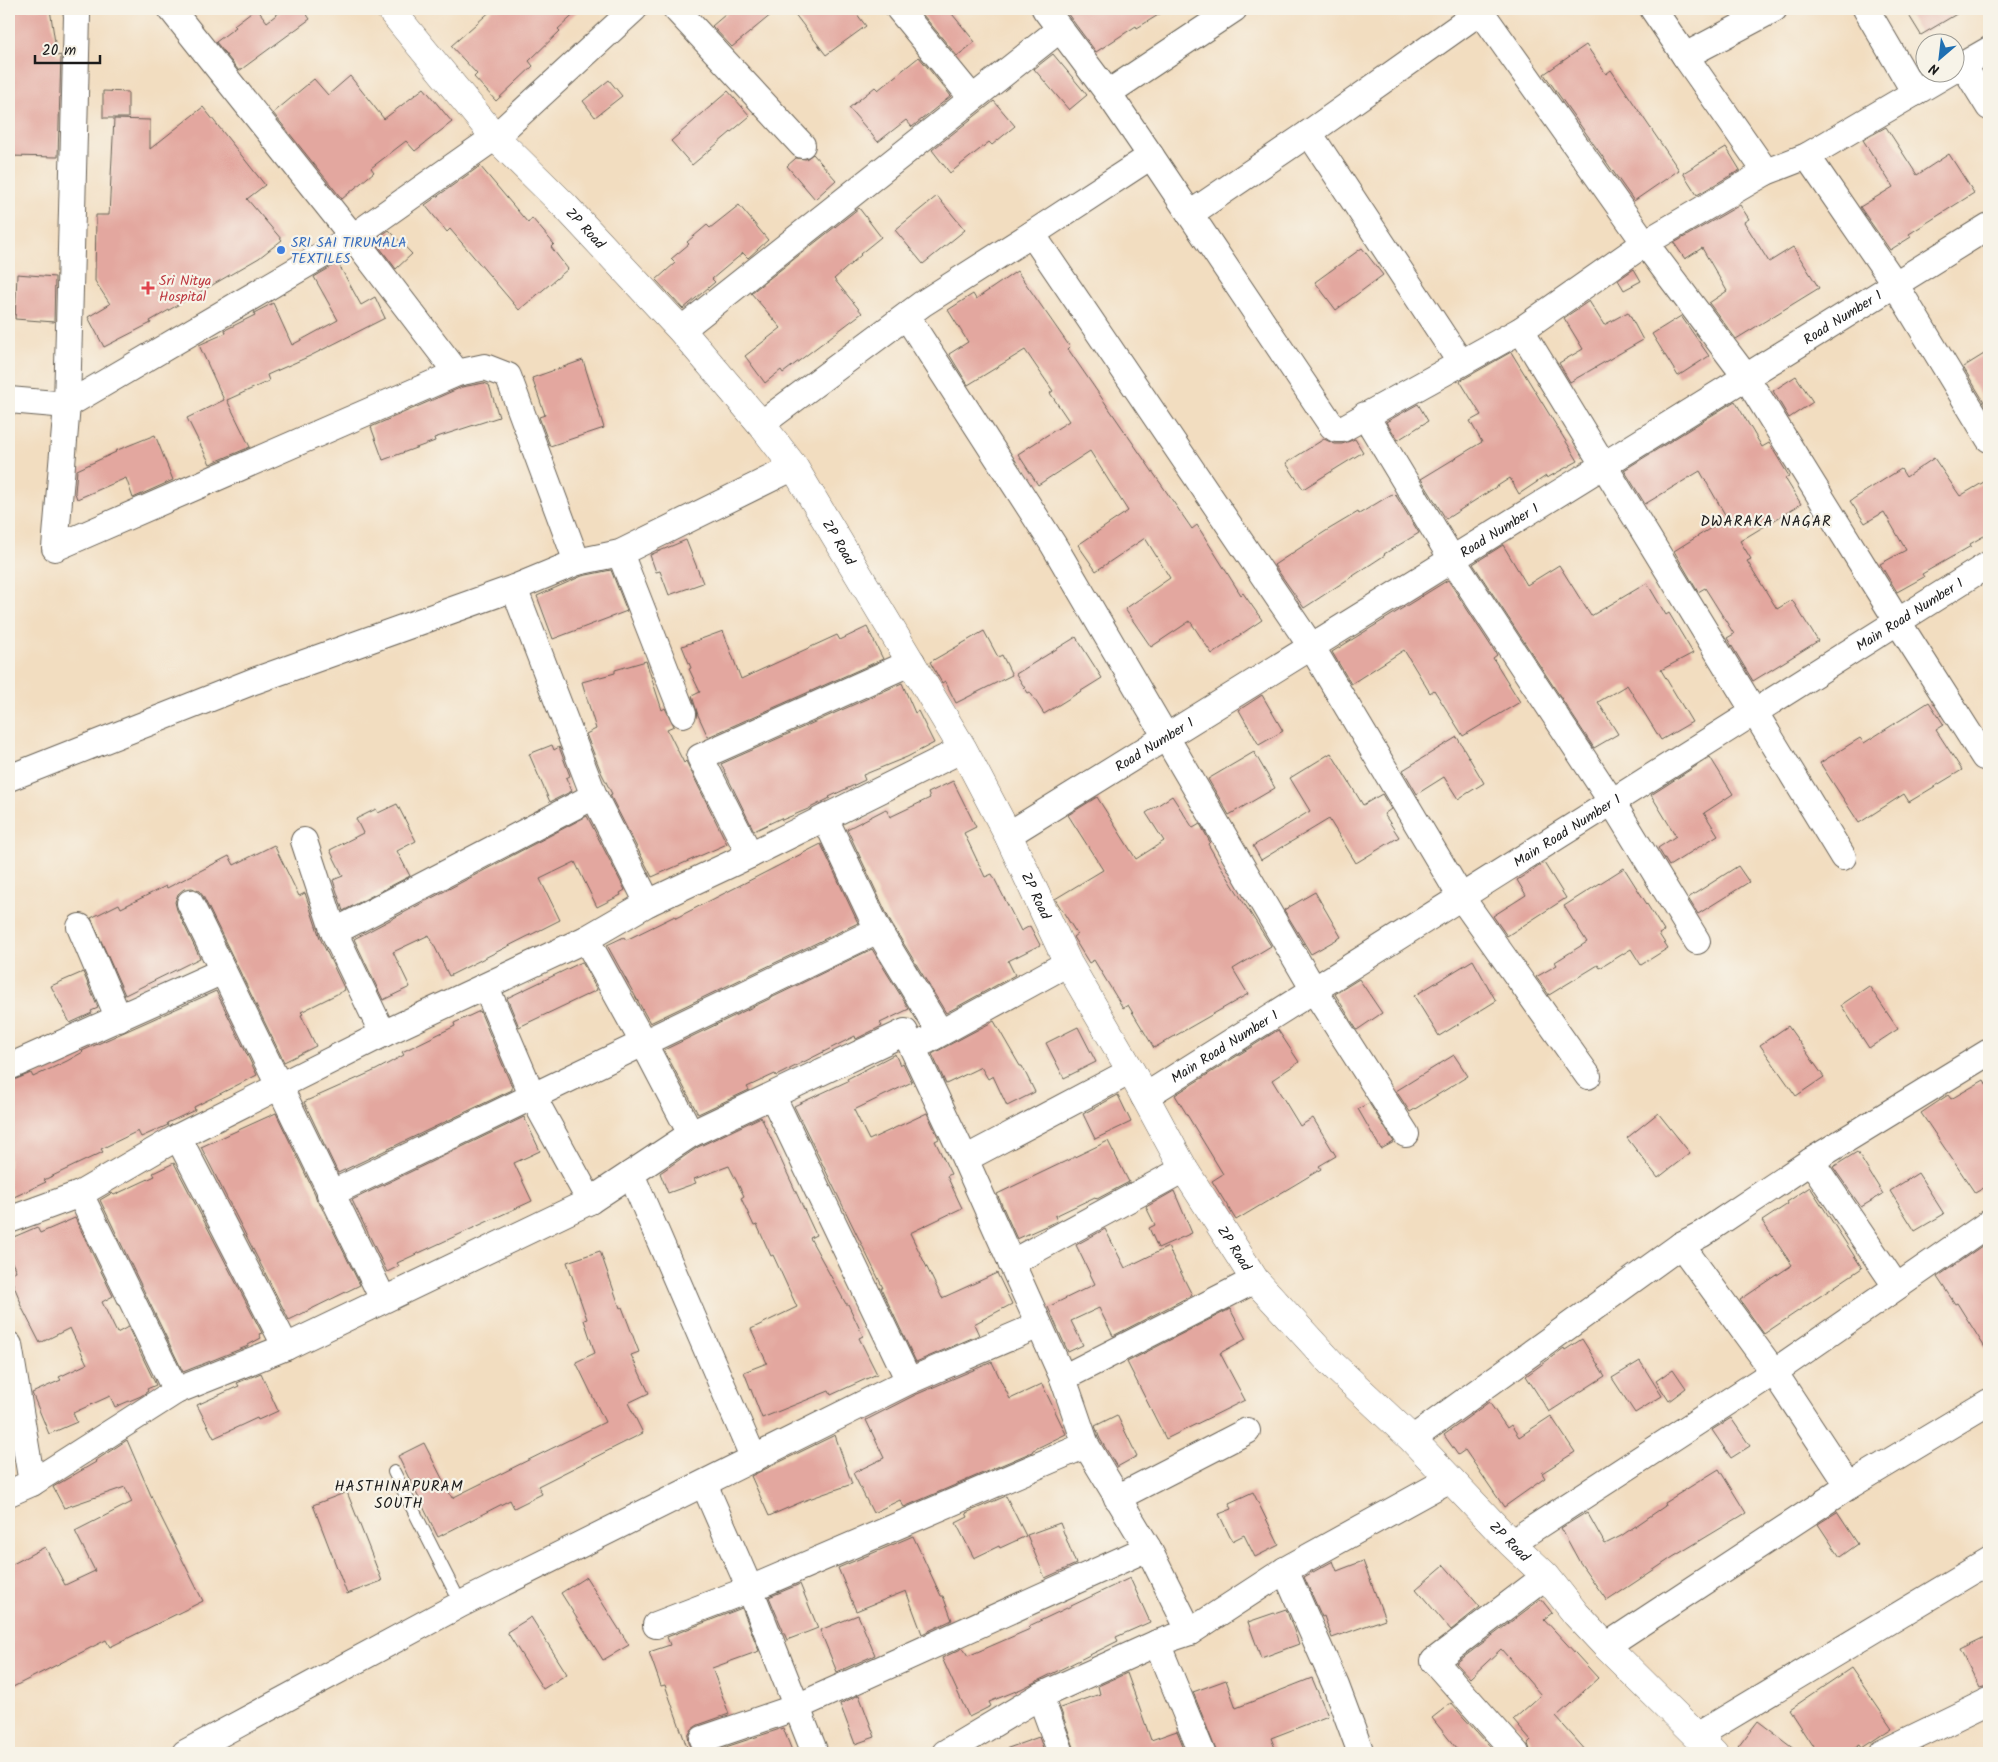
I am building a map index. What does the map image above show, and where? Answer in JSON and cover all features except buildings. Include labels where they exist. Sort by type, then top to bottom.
[{"type":"street","points":[[171,9],[353,236],[457,374]]},
{"type":"street","name":"ZP Road","points":[[390,9],[495,137],[566,207],[681,330],[761,424],[794,468],[963,749],[1008,835],[1068,963],[1131,1071],[1184,1169],[1255,1280],[1332,1364],[1412,1438],[1511,1543],[1546,1576],[1576,1614],[1606,1646],[1706,1744]]},
{"type":"street","points":[[9,400],[67,405],[353,236],[495,137],[634,9]]},
{"type":"street","points":[[676,9],[802,145]]},
{"type":"street","points":[[899,9],[972,98]]},
{"type":"street","points":[[1108,93],[1234,9]]},
{"type":"street","points":[[1653,9],[1766,172]]},
{"type":"street","points":[[1685,56],[1774,9]]},
{"type":"street","points":[[1866,9],[1915,93]]},
{"type":"street","points":[[1190,214],[1309,134],[1480,10],[1645,243],[1746,377],[1898,622],[1984,756]]},
{"type":"street","points":[[83,11],[67,405],[54,548],[457,374],[485,367],[508,376],[577,562]]},
{"type":"street","points":[[681,330],[972,98],[1052,19],[1108,93],[1332,426],[1342,429],[1520,330],[1645,243],[1766,172],[1807,156],[1934,82]]},
{"type":"street","points":[[1966,63],[1989,50]]},
{"type":"street","points":[[1966,81],[1989,107]]},
{"type":"street","points":[[1309,134],[1461,362]]},
{"type":"street","points":[[761,424],[922,304],[1151,156]]},
{"type":"street","points":[[1807,156],[1895,284],[1989,439]]},
{"type":"street","name":"Road Number 1","points":[[1008,835],[1989,226]]},
{"type":"street","points":[[1032,234],[1311,646],[1461,897],[1588,1076]]},
{"type":"street","points":[[907,317],[1053,544],[1314,990],[1406,1134]]},
{"type":"street","points":[[1520,330],[1844,857]]},
{"type":"street","points":[[1366,415],[1452,560],[1612,802],[1697,941]]},
{"type":"street","points":[[9,778],[254,681],[514,588],[577,562],[620,553],[794,468]]},
{"type":"street","points":[[620,553],[684,714]]},
{"type":"street","name":"Main Road Number 1","points":[[1144,1097],[1989,564]]},
{"type":"street","points":[[514,588],[594,796],[648,903]]},
{"type":"street","points":[[750,855],[700,757],[912,662]]},
{"type":"street","points":[[9,1220],[80,1194],[178,1137],[383,1034],[586,939],[648,903],[750,855],[963,749]]},
{"type":"street","points":[[334,932],[594,796]]},
{"type":"street","points":[[825,818],[878,930],[940,1032]]},
{"type":"street","points":[[304,840],[334,932],[383,1034]]},
{"type":"street","points":[[190,904],[280,1086],[330,1194],[383,1299]]},
{"type":"street","points":[[80,927],[119,1019]]},
{"type":"street","points":[[330,1194],[532,1095],[878,930]]},
{"type":"street","points":[[586,939],[644,1042],[691,1134]]},
{"type":"street","points":[[913,1049],[940,1032],[1068,963]]},
{"type":"street","points":[[9,1067],[223,971]]},
{"type":"street","points":[[486,987],[532,1095],[590,1201]]},
{"type":"street","points":[[9,1493],[32,1483],[176,1391],[286,1347],[590,1201],[691,1134],[773,1097],[905,1032],[965,1159],[1063,1378],[1086,1445],[1148,1548],[1190,1632]]},
{"type":"street","points":[[1412,1438],[1681,1246],[1811,1161],[1989,1052]]},
{"type":"street","points":[[965,1159],[1131,1071]]},
{"type":"street","points":[[773,1097],[909,1381]]},
{"type":"street","points":[[178,1137],[286,1347]]},
{"type":"street","points":[[1811,1161],[1896,1286]]},
{"type":"street","points":[[1011,1263],[1184,1169]]},
{"type":"street","points":[[631,1174],[754,1459]]},
{"type":"street","points":[[80,1194],[176,1391]]},
{"type":"street","points":[[1511,1543],[1774,1372],[1989,1223]]},
{"type":"street","points":[[1681,1246],[1774,1372],[1849,1486]]},
{"type":"street","points":[[1063,1378],[1255,1280]]},
{"type":"street","points":[[185,1753],[462,1604],[909,1381],[1039,1325]]},
{"type":"street","points":[[9,1345],[32,1483]]},
{"type":"street","points":[[1606,1646],[1849,1486],[1989,1402]]},
{"type":"street","points":[[1117,1498],[1247,1431]]},
{"type":"street","points":[[656,1624],[750,1588],[1086,1445]]},
{"type":"street","points":[[945,1753],[1040,1696],[1157,1643],[1190,1632],[1284,1570],[1450,1479]]},
{"type":"street","points":[[704,1484],[750,1588],[815,1753]]},
{"type":"street","points":[[702,1739],[797,1707],[1148,1548]]},
{"type":"street","points":[[1706,1744],[1989,1561]]},
{"type":"street","points":[[1284,1570],[1336,1686],[1361,1753]]},
{"type":"street","points":[[1516,1753],[1434,1661],[1546,1576]]},
{"type":"street","points":[[1157,1643],[1202,1753]]},
{"type":"street","points":[[1040,1696],[1062,1753]]},
{"type":"street","points":[[1882,1753],[1989,1701]]},
{"type":"lane","points":[[394,1472],[462,1604]]},
{"type":"place","name":"SRI SAI TIRUMALA TEXTILES","points":[[281,250]]},
{"type":"place","name":"Sri Nitya Hospital","points":[[148,288]]},
{"type":"district","name":"DWARAKA NAGAR","points":[[1766,521]]},
{"type":"district","name":"HASTHINAPURAM SOUTH","points":[[399,1494]]}]
